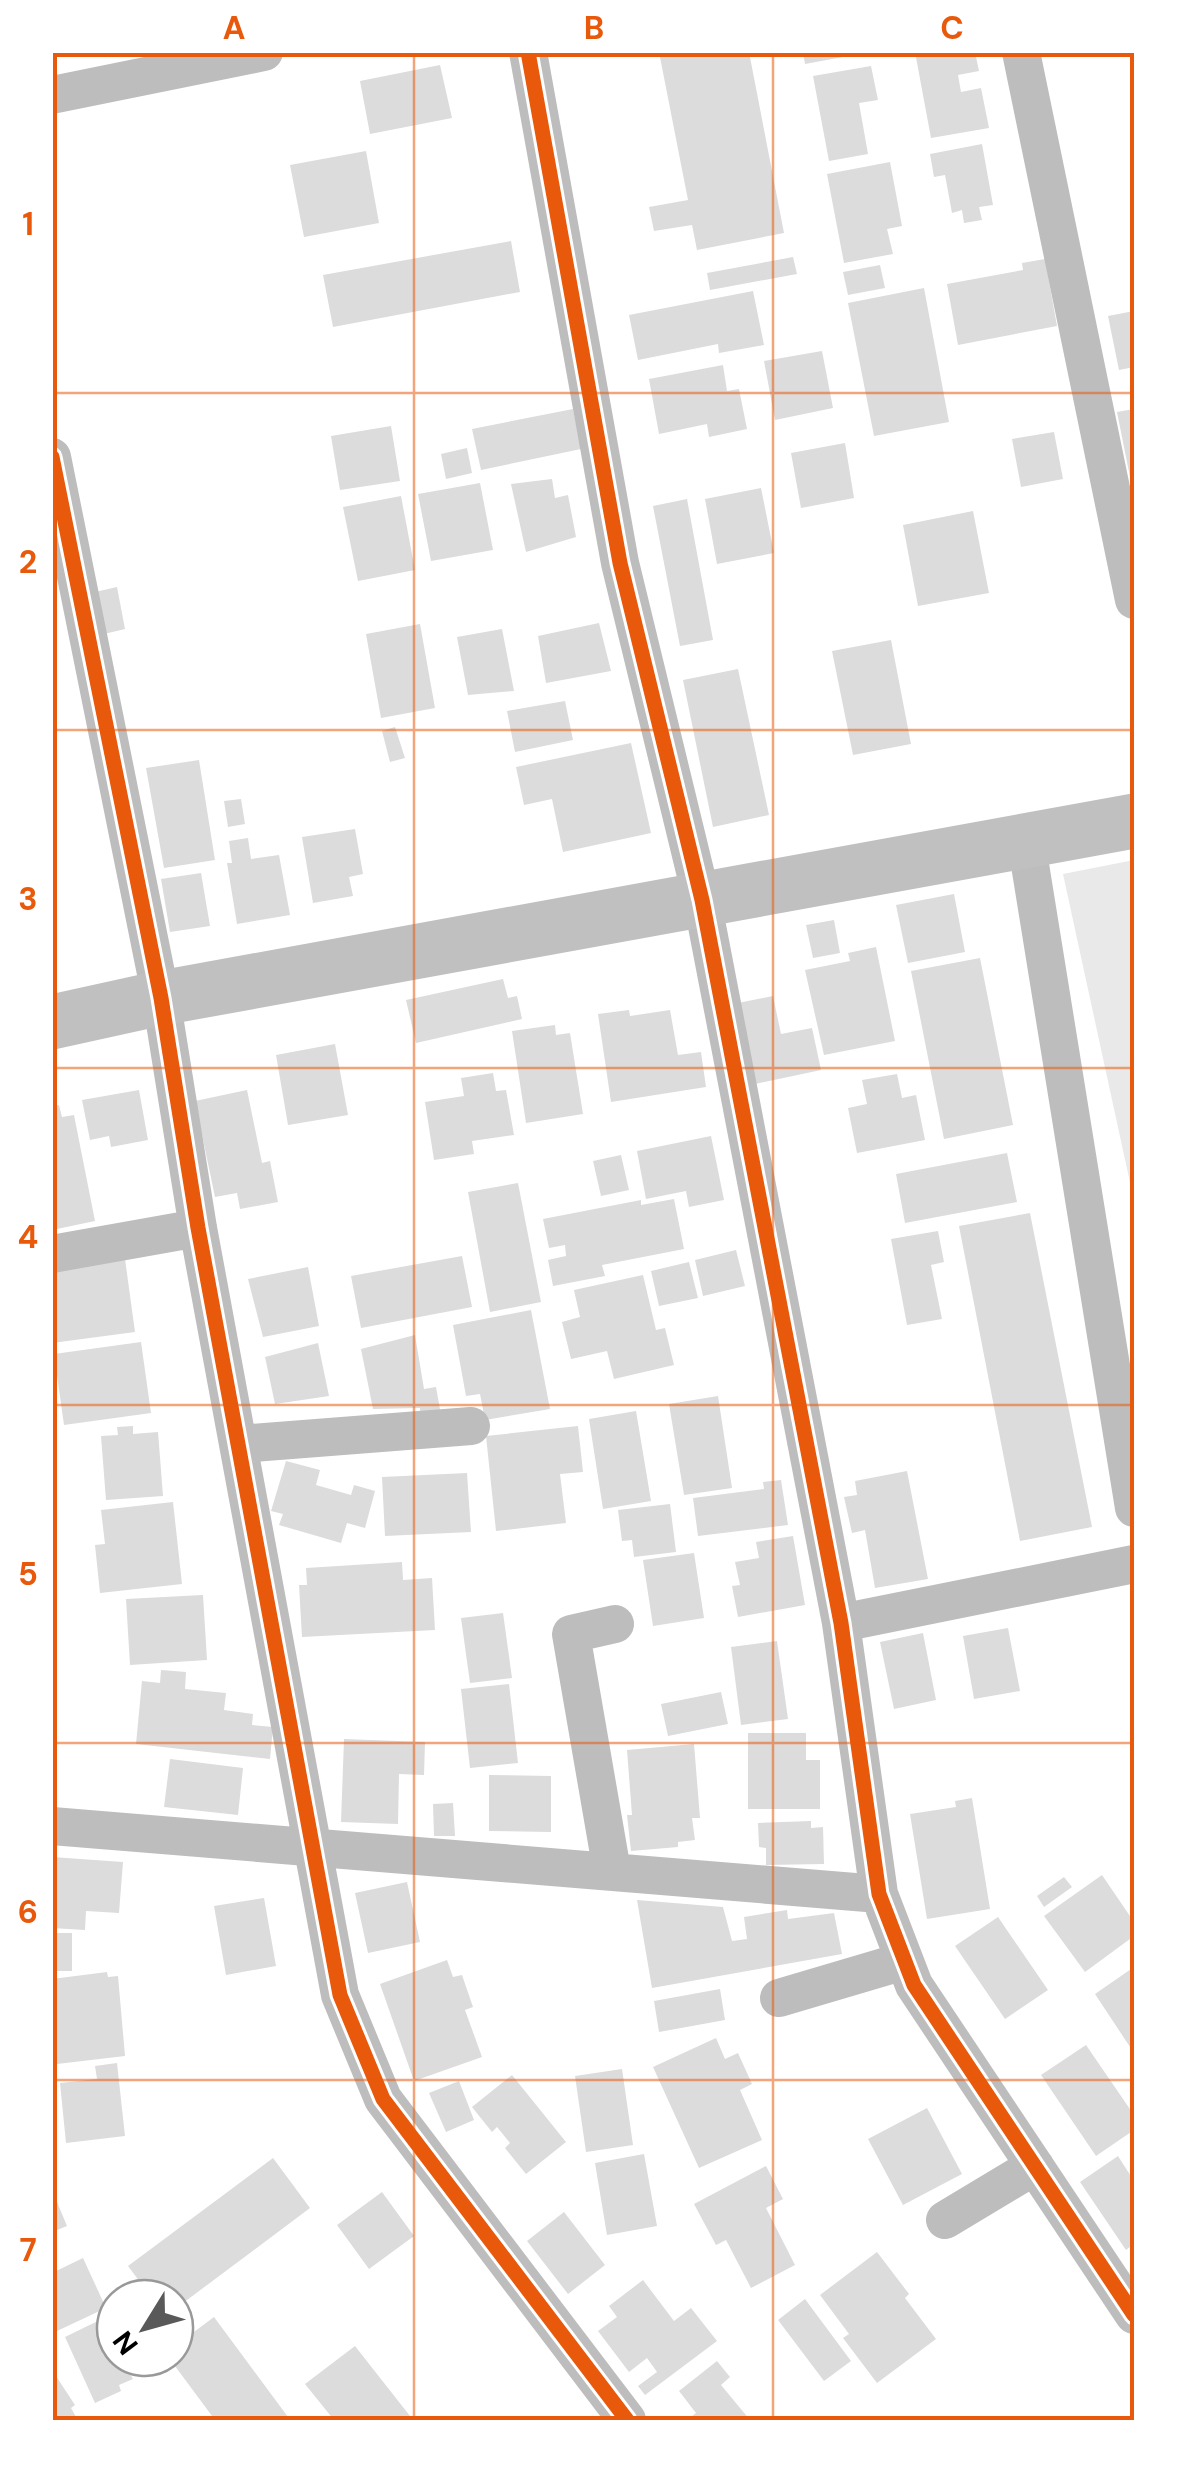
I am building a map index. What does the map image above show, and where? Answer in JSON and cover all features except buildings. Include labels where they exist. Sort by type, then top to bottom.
[{"type":"street","points":[[52,95],[264,52]]},
{"type":"street","points":[[528,52],[620,563],[702,900],[840,1622],[878,1894],[914,1986],[1134,2316]]},
{"type":"street","points":[[1021,52],[1134,600]]},
{"type":"street","points":[[52,457],[161,998],[198,1228],[340,1995],[383,2099],[627,2420]]},
{"type":"street","points":[[52,1022],[161,998],[1134,821]]},
{"type":"street","points":[[1026,840],[1134,1508]]},
{"type":"street","points":[[52,1254],[198,1228]]},
{"type":"street","points":[[238,1444],[471,1426]]},
{"type":"street","points":[[840,1622],[1134,1564]]},
{"type":"street","points":[[612,1870],[571,1634],[616,1624]]},
{"type":"street","points":[[52,1826],[878,1894]]},
{"type":"street","points":[[778,1998],[904,1961]]},
{"type":"street","points":[[944,2220],[1035,2166]]},
{"type":"shaded area","points":[[1134,860],[1134,1201],[1063,874]]},
{"type":"cycle path","points":[[528,52],[620,563],[702,900],[841,1623],[879,1894],[914,1985],[1134,2315]]},
{"type":"cycle path","points":[[52,457],[161,998],[198,1228],[340,1995],[383,2099],[627,2420]]}]
